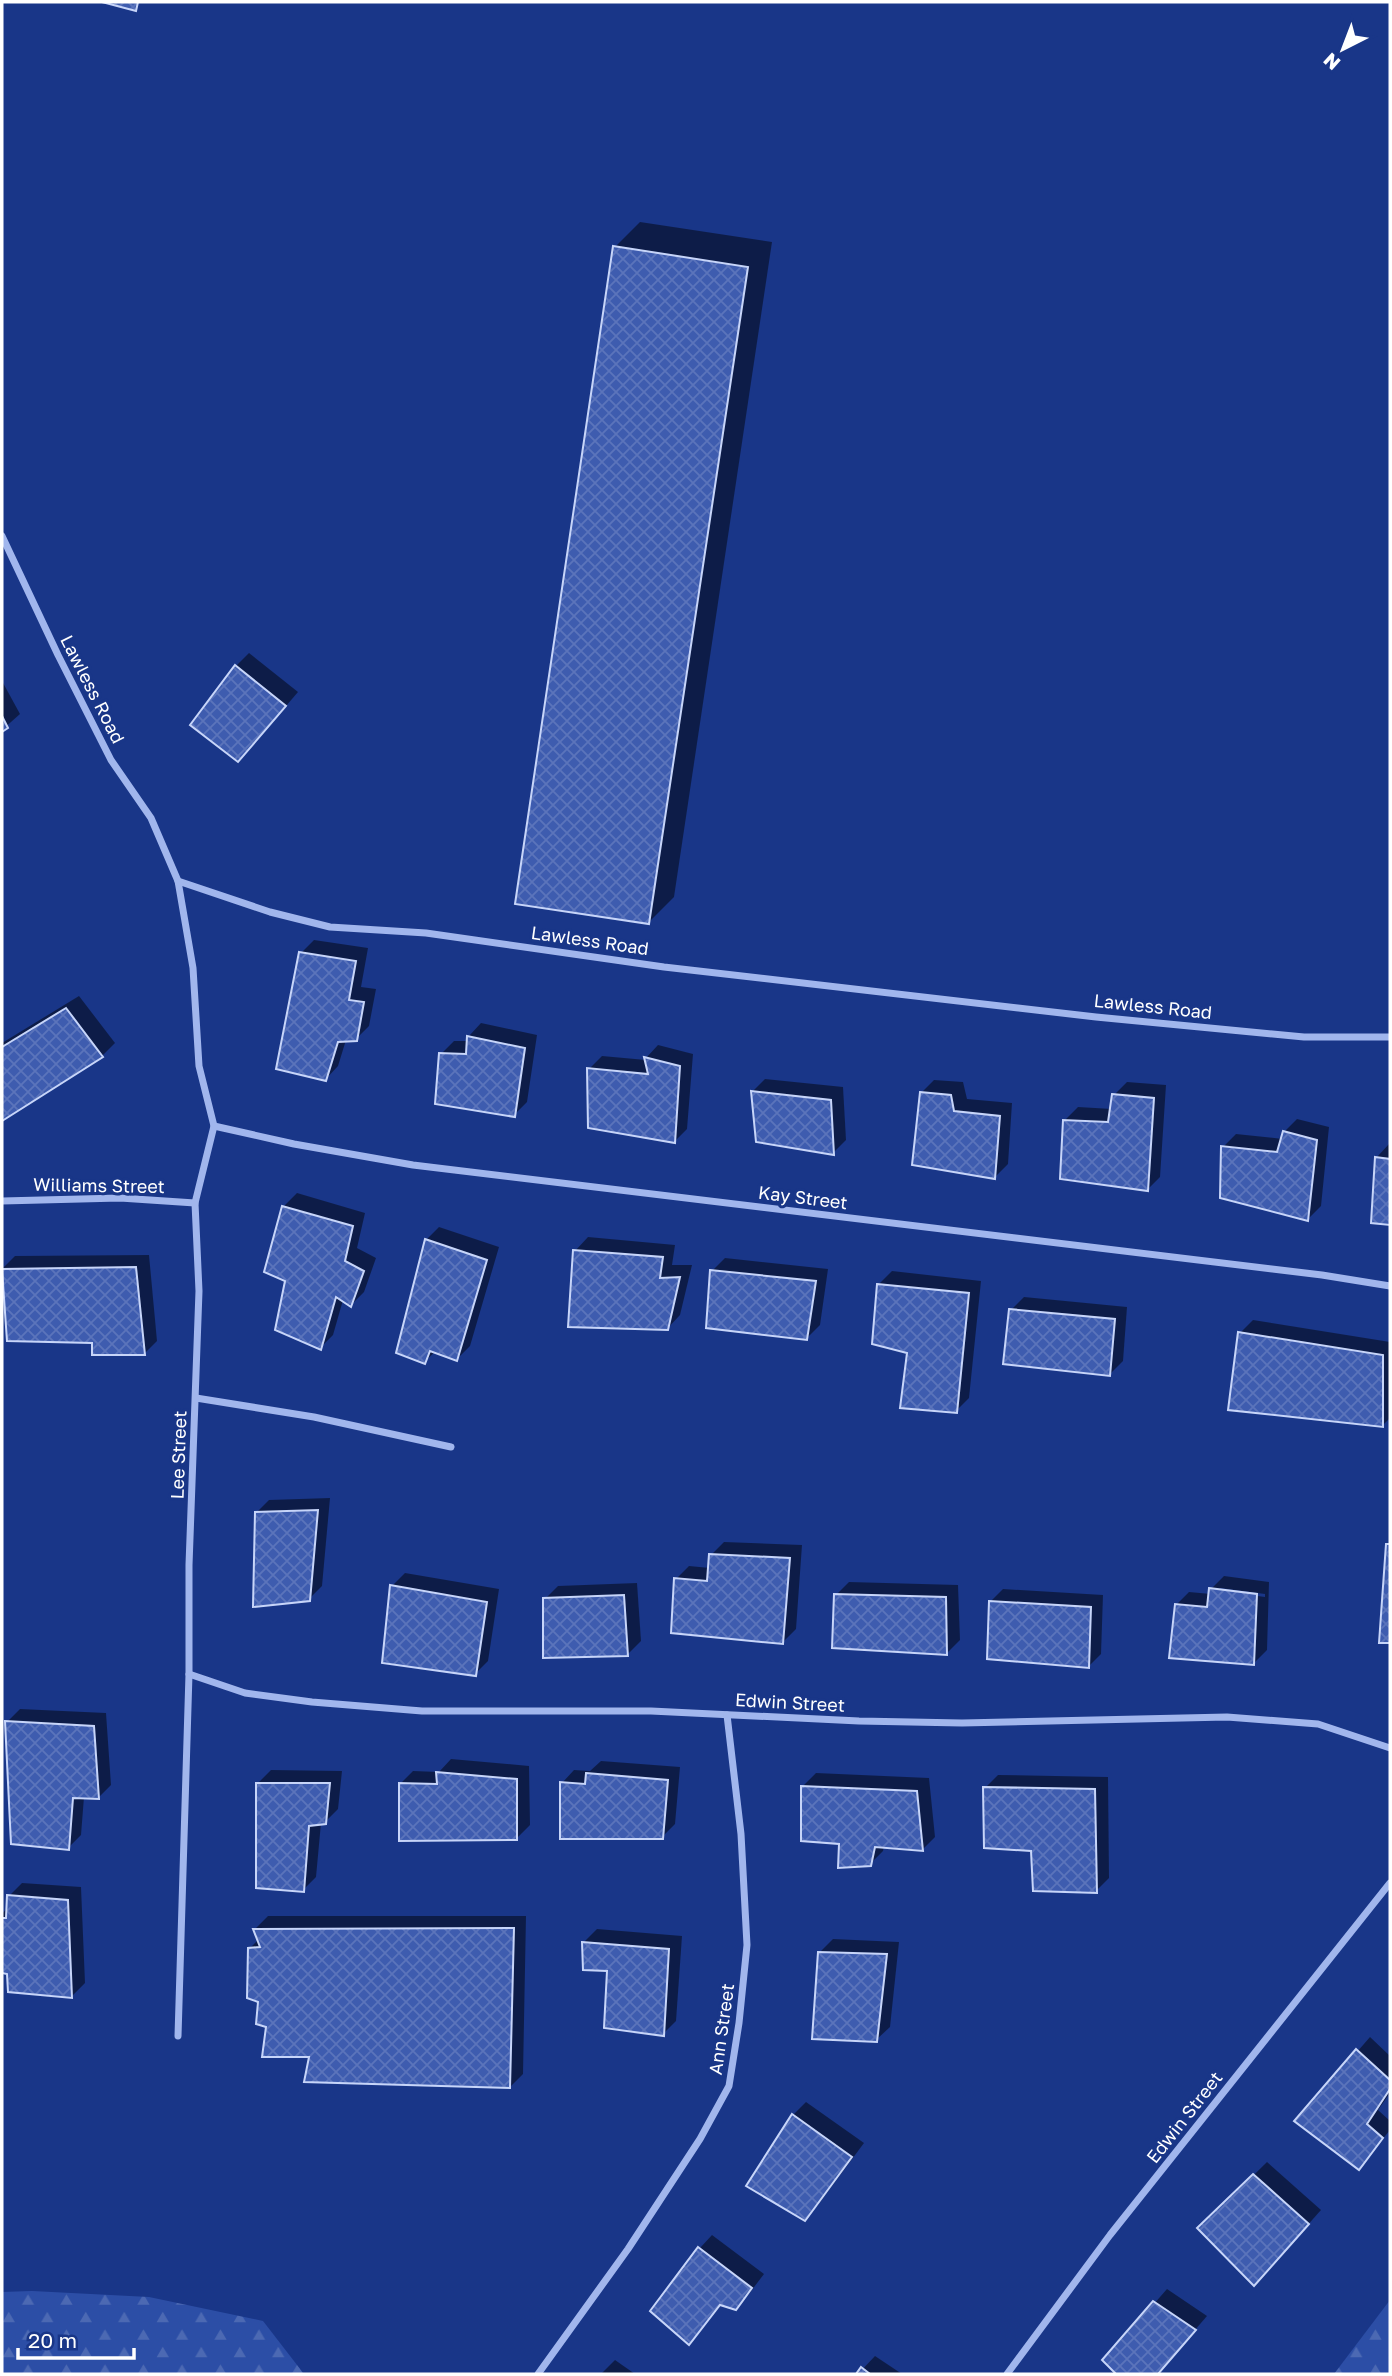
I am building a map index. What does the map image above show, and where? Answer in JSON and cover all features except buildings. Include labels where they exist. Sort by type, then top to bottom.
[{"type":"street","name":"Lawless Road","points":[[2,536],[111,760],[151,818],[178,881],[270,912],[330,928],[426,933],[664,967],[1096,1017],[1304,1037],[1390,1037]]},
{"type":"street","name":"Lee Street","points":[[177,2036],[199,1290],[195,1203],[214,1126],[199,1066],[192,968],[178,881]]},
{"type":"street","name":"Kay Street","points":[[214,1126],[294,1144],[413,1165],[1322,1275],[1390,1286]]},
{"type":"street","name":"Williams Street","points":[[2,1201],[120,1198],[195,1203]]},
{"type":"street","points":[[196,1398],[314,1417],[451,1447]]},
{"type":"street","name":"Edwin Street","points":[[189,1674],[244,1693],[422,1711],[651,1711],[962,1723],[1227,1717],[1318,1724],[1390,1748]]},
{"type":"street","name":"Ann Street","points":[[538,2374],[628,2249],[700,2139],[729,2086],[747,1945],[741,1834],[727,1715]]},
{"type":"street","name":"Edwin Street","points":[[1007,2374],[1110,2235],[1390,1883]]},
{"type":"green space","points":[[2,2292],[149,2297],[263,2321],[304,2374],[2,2374]]},
{"type":"green space","points":[[1390,2300],[1390,2374],[1334,2374]]}]
